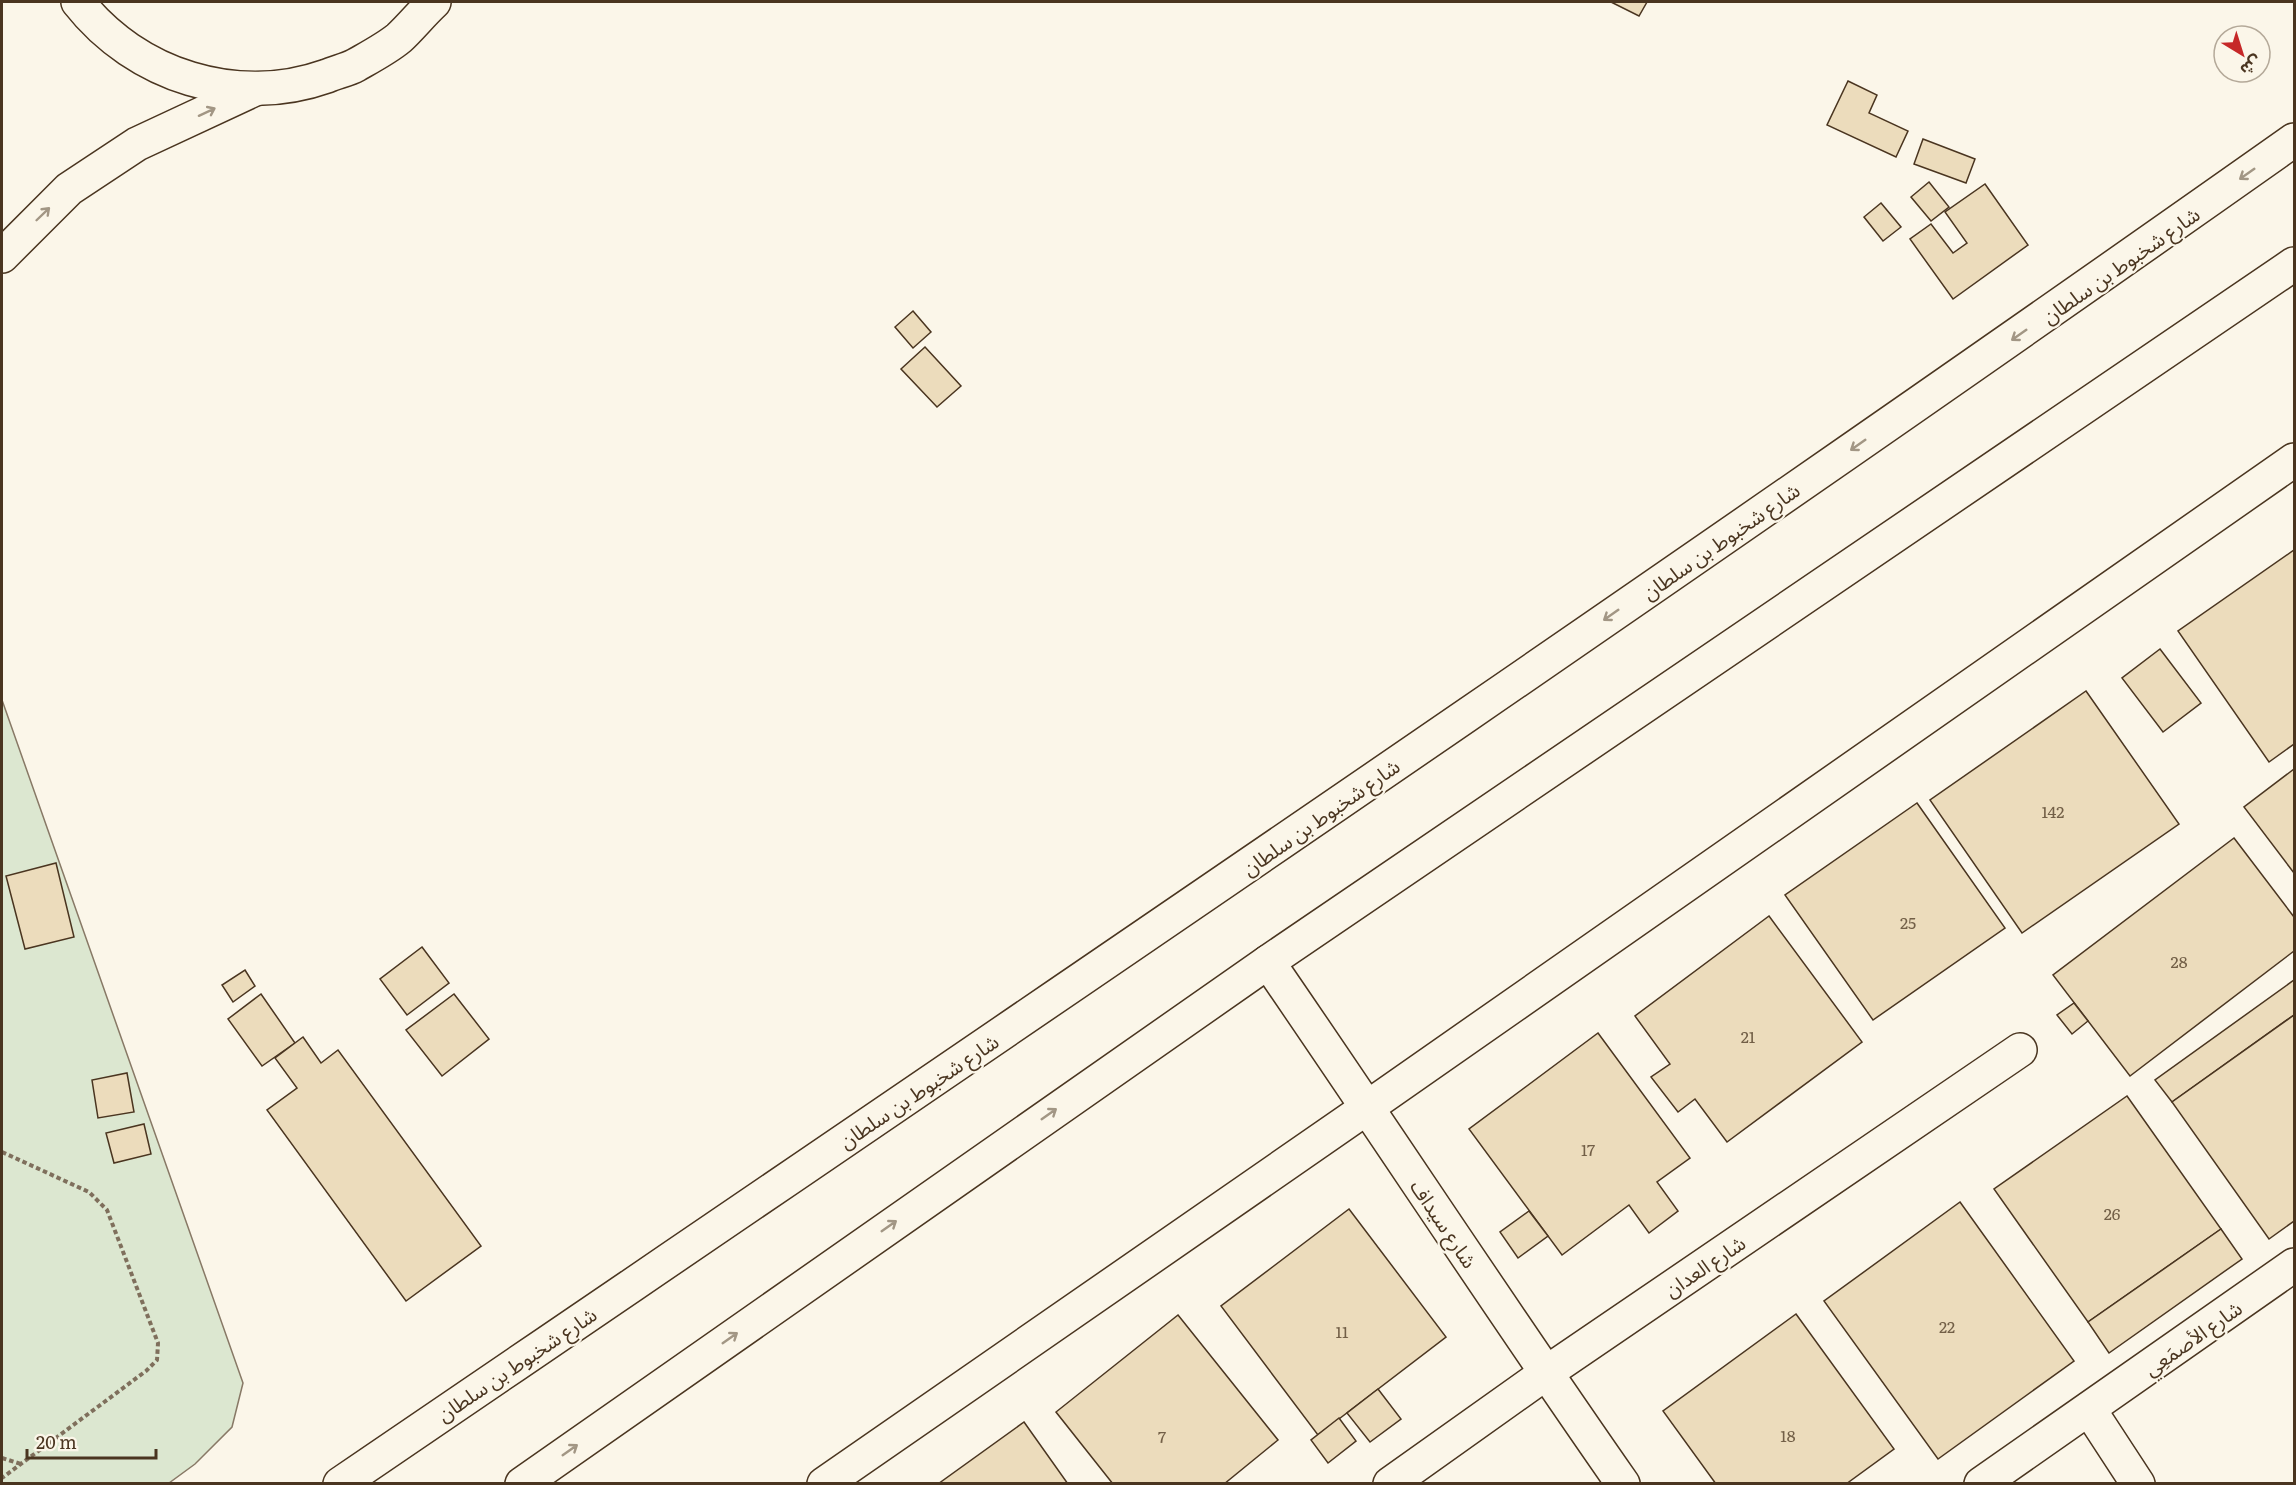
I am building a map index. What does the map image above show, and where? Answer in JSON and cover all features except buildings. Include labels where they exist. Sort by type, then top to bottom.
[{"type":"main road","points":[[78,2],[93,21],[127,50],[167,71],[210,85],[255,89],[306,83],[355,66],[398,38],[434,2]]},
{"type":"main road","points":[[2,256],[69,189],[137,144],[255,89]]},
{"type":"main road","name":"شارع شخبوط بن سلطان","points":[[340,1484],[1281,842],[2002,346],[2295,140]]},
{"type":"main road","points":[[522,1484],[1268,962],[2295,264]]},
{"type":"main road","points":[[824,1484],[2295,460]]},
{"type":"main road","name":"شارع سيداف","points":[[1268,962],[1546,1374],[1623,1484]]},
{"type":"main road","name":"شارع العدان","points":[[1390,1484],[1546,1374],[2020,1050]]},
{"type":"main road","name":"شارع الأصمَعِي","points":[[1981,1484],[2295,1265]]},
{"type":"main road","points":[[2089,1409],[2138,1484]]},
{"type":"path","points":[[2,1152],[89,1192],[107,1210],[158,1343],[157,1360],[146,1371],[2,1478]]},
{"type":"path","points":[[2,1458],[22,1464]]},
{"type":"green space","points":[[2,700],[243,1383],[232,1427],[195,1464],[169,1483],[2,1483]]}]
